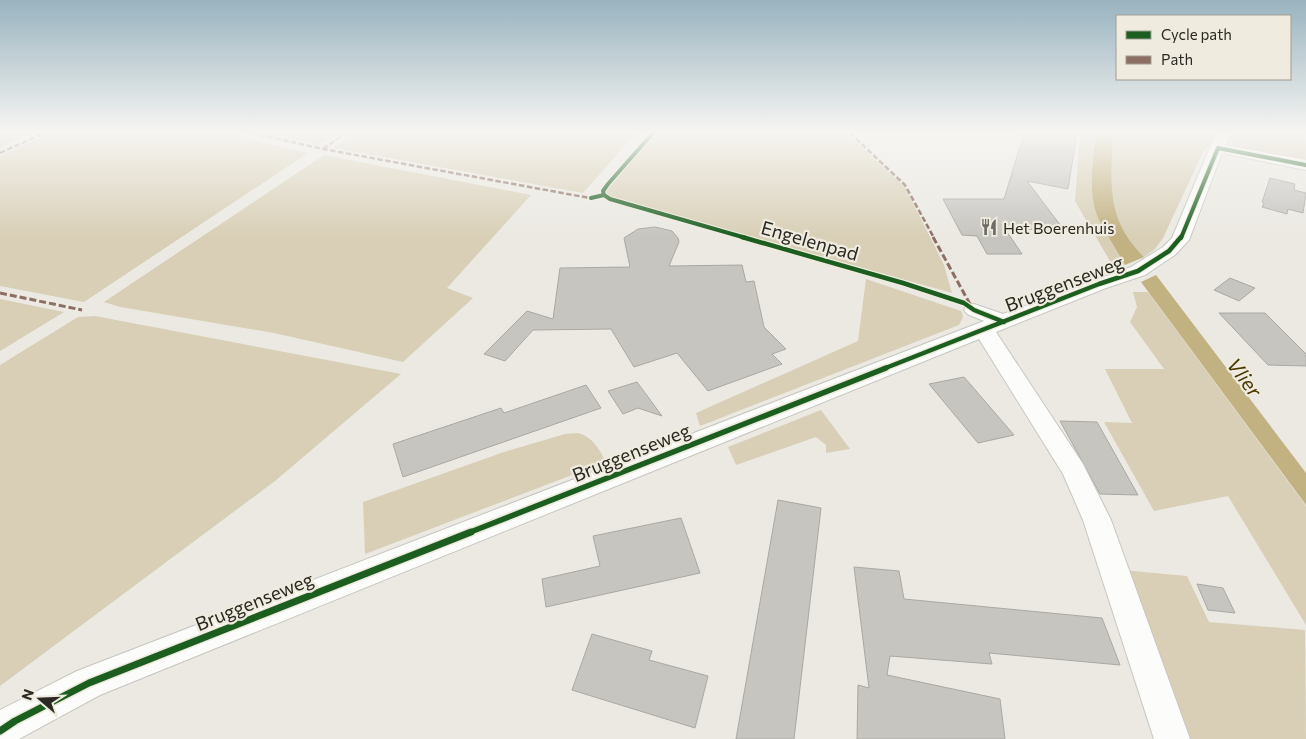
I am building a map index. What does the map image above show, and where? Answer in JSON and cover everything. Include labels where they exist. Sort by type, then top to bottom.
[{"type":"street","name":"Bruggenseweg","points":[[0,731],[15,721],[89,683],[987,320],[1138,271],[1169,251],[1180,240],[1210,167]]},
{"type":"street","points":[[987,320],[1074,471],[1097,520],[1172,739]]},
{"type":"shaded area","points":[[0,167],[286,167],[84,302],[0,286]]},
{"type":"shaded area","points":[[305,167],[389,167],[531,195],[447,288],[473,298],[403,362],[274,333],[120,307],[104,302]]},
{"type":"shaded area","points":[[441,167],[606,167],[583,193]]},
{"type":"shaded area","points":[[625,167],[884,167],[905,187],[944,265],[952,293],[609,197],[606,189]]},
{"type":"shaded area","points":[[1077,167],[1092,167],[1093,197],[1098,218],[1125,265],[1110,261],[1075,201]]},
{"type":"shaded area","points":[[1092,167],[1112,167],[1113,199],[1122,229],[1131,243],[1144,257],[1125,265],[1098,218],[1093,197]]},
{"type":"shaded area","points":[[1109,167],[1196,167],[1163,238],[1155,249],[1144,257],[1127,238],[1116,215],[1111,218]]},
{"type":"shaded area","points":[[1156,275],[1306,473],[1306,505],[1141,282]]},
{"type":"shaded area","points":[[866,279],[961,311],[963,317],[959,325],[700,426],[696,413],[858,341]]},
{"type":"shaded area","points":[[1133,292],[1148,292],[1306,506],[1306,625],[1228,496],[1154,511],[1104,422],[1132,423],[1105,369],[1164,369],[1130,322],[1137,307]]},
{"type":"shaded area","points":[[0,299],[64,312],[0,351]]},
{"type":"shaded area","points":[[95,316],[401,374],[275,481],[0,686],[0,365],[78,317]]},
{"type":"shaded area","points":[[821,410],[850,449],[826,453],[826,445],[816,437],[736,465],[728,447]]},
{"type":"shaded area","points":[[578,433],[592,441],[606,462],[365,554],[363,502],[504,452],[565,434]]},
{"type":"shaded area","points":[[1122,570],[1187,576],[1209,622],[1305,630],[1306,739],[1186,739]]},
{"type":"building","points":[[1014,167],[1071,167],[1068,189],[1027,181],[1064,230],[1005,229],[1022,254],[987,254],[977,236],[962,235],[943,199],[1004,199]]},
{"type":"building","points":[[1270,178],[1295,184],[1294,190],[1306,193],[1303,213],[1288,209],[1287,214],[1262,207]]},
{"type":"building","points":[[655,227],[672,231],[678,238],[679,242],[669,266],[742,265],[746,282],[754,281],[764,327],[786,349],[772,354],[782,364],[708,391],[677,353],[634,367],[611,329],[533,330],[505,361],[484,354],[527,311],[553,319],[560,268],[630,267],[624,238],[638,229]]},
{"type":"building","points":[[1230,278],[1255,288],[1239,301],[1214,290]]},
{"type":"building","points":[[1219,313],[1265,313],[1306,354],[1306,366],[1268,365]]},
{"type":"building","points":[[964,377],[1014,435],[978,443],[929,384]]},
{"type":"building","points":[[637,382],[662,416],[638,408],[623,414],[608,391]]},
{"type":"building","points":[[586,385],[601,408],[403,477],[393,444],[501,408],[504,413]]},
{"type":"building","points":[[1060,421],[1097,422],[1138,495],[1100,494]]},
{"type":"building","points":[[778,500],[821,508],[794,739],[736,739]]},
{"type":"building","points":[[681,518],[700,573],[546,607],[542,579],[600,566],[593,536]]},
{"type":"building","points":[[854,567],[899,571],[904,599],[1102,618],[1120,665],[989,653],[992,664],[890,656],[887,675],[1000,699],[1005,739],[857,739],[858,685],[869,688]]},
{"type":"building","points":[[1197,584],[1223,588],[1235,613],[1208,610]]},
{"type":"building","points":[[592,634],[652,651],[649,660],[708,676],[695,728],[572,690]]},
{"type":"marked path","points":[[424,167],[595,199]]},
{"type":"marked path","points":[[886,167],[905,185],[971,306]]},
{"type":"marked path","points":[[0,293],[82,310]]},
{"type":"cycle path","points":[[604,195],[603,191],[623,167]]},
{"type":"cycle path","points":[[0,731],[15,721],[89,683],[984,329],[1099,284],[1138,271],[1169,251],[1180,240],[1210,167]]},
{"type":"cycle path","name":"Engelenpad","points":[[591,198],[604,195],[610,199],[903,283],[964,303],[974,310],[1004,322]]},
{"type":"place","name":"Het Boerenhuis","points":[[989,227]]},
{"type":"water label","name":"Vlier","points":[[1245,377]]}]
